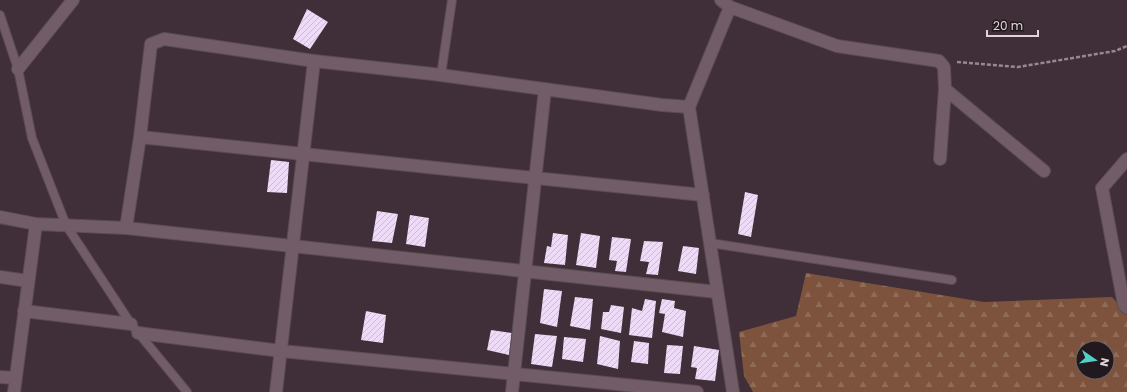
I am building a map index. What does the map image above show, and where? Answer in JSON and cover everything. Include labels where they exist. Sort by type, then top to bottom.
[{"type":"street","points":[[18,69],[74,0]]},
{"type":"street","points":[[733,392],[689,107],[726,4],[837,46],[939,61],[944,67],[945,89],[940,160]]},
{"type":"street","points":[[126,228],[140,137],[151,44],[164,39],[314,61],[442,75],[662,105],[689,107]]},
{"type":"street","points":[[276,392],[314,61]]},
{"type":"street","points":[[512,392],[545,89]]},
{"type":"street","points":[[945,89],[1044,171]]},
{"type":"street","points":[[140,137],[304,153],[535,179],[703,195]]},
{"type":"street","points":[[1127,159],[1102,188],[1124,305],[1127,308]]},
{"type":"street","points":[[0,216],[36,224],[126,228],[717,292]]},
{"type":"street","points":[[14,392],[36,224]]},
{"type":"street","points":[[0,277],[28,281]]},
{"type":"street","points":[[24,311],[281,351],[697,392]]},
{"type":"street","points":[[0,377],[16,378]]},
{"type":"lane","points":[[442,75],[452,0]]},
{"type":"lane","points":[[0,15],[18,69],[32,138],[66,225],[135,328],[187,392]]},
{"type":"lane","points":[[710,243],[952,280]]},
{"type":"path","points":[[939,61],[1018,67],[1115,52],[1127,46]]},
{"type":"green space","points":[[806,273],[984,302],[1112,297],[1127,314],[1127,392],[753,392],[744,376],[739,332],[796,316]]},
{"type":"building","points":[[307,9],[328,22],[310,49],[293,39]]},
{"type":"building","points":[[271,160],[289,162],[287,193],[267,192]]},
{"type":"building","points":[[745,192],[758,195],[751,237],[738,234]]},
{"type":"building","points":[[377,211],[398,214],[392,243],[372,241]]},
{"type":"building","points":[[410,215],[429,218],[425,247],[406,244]]},
{"type":"building","points":[[553,233],[568,235],[565,265],[544,263],[547,246],[551,247]]},
{"type":"building","points":[[581,233],[600,236],[596,268],[576,265]]},
{"type":"building","points":[[612,237],[631,239],[626,272],[615,271],[617,261],[609,260]]},
{"type":"building","points":[[644,241],[663,242],[658,275],[646,274],[649,262],[640,261]]},
{"type":"building","points":[[683,246],[699,248],[696,274],[678,271]]},
{"type":"building","points":[[544,289],[562,291],[557,327],[540,323]]},
{"type":"building","points":[[575,297],[593,299],[590,330],[570,326]]},
{"type":"building","points":[[645,299],[656,301],[652,338],[629,335],[632,308],[642,311]]},
{"type":"building","points":[[662,299],[675,301],[674,308],[686,311],[683,337],[662,332],[665,314],[659,313]]},
{"type":"building","points":[[611,305],[624,307],[621,333],[601,329],[603,312],[609,312]]},
{"type":"building","points":[[366,311],[386,315],[383,343],[361,340]]},
{"type":"building","points":[[491,330],[512,333],[509,355],[487,350]]},
{"type":"building","points":[[535,334],[557,336],[552,367],[531,364]]},
{"type":"building","points":[[600,336],[620,341],[618,369],[597,364]]},
{"type":"building","points":[[564,337],[586,339],[583,362],[562,359]]},
{"type":"building","points":[[634,341],[649,343],[648,364],[631,362]]},
{"type":"building","points":[[667,345],[683,346],[680,374],[664,373]]},
{"type":"building","points":[[694,346],[719,350],[715,381],[695,379],[697,368],[691,367]]}]
